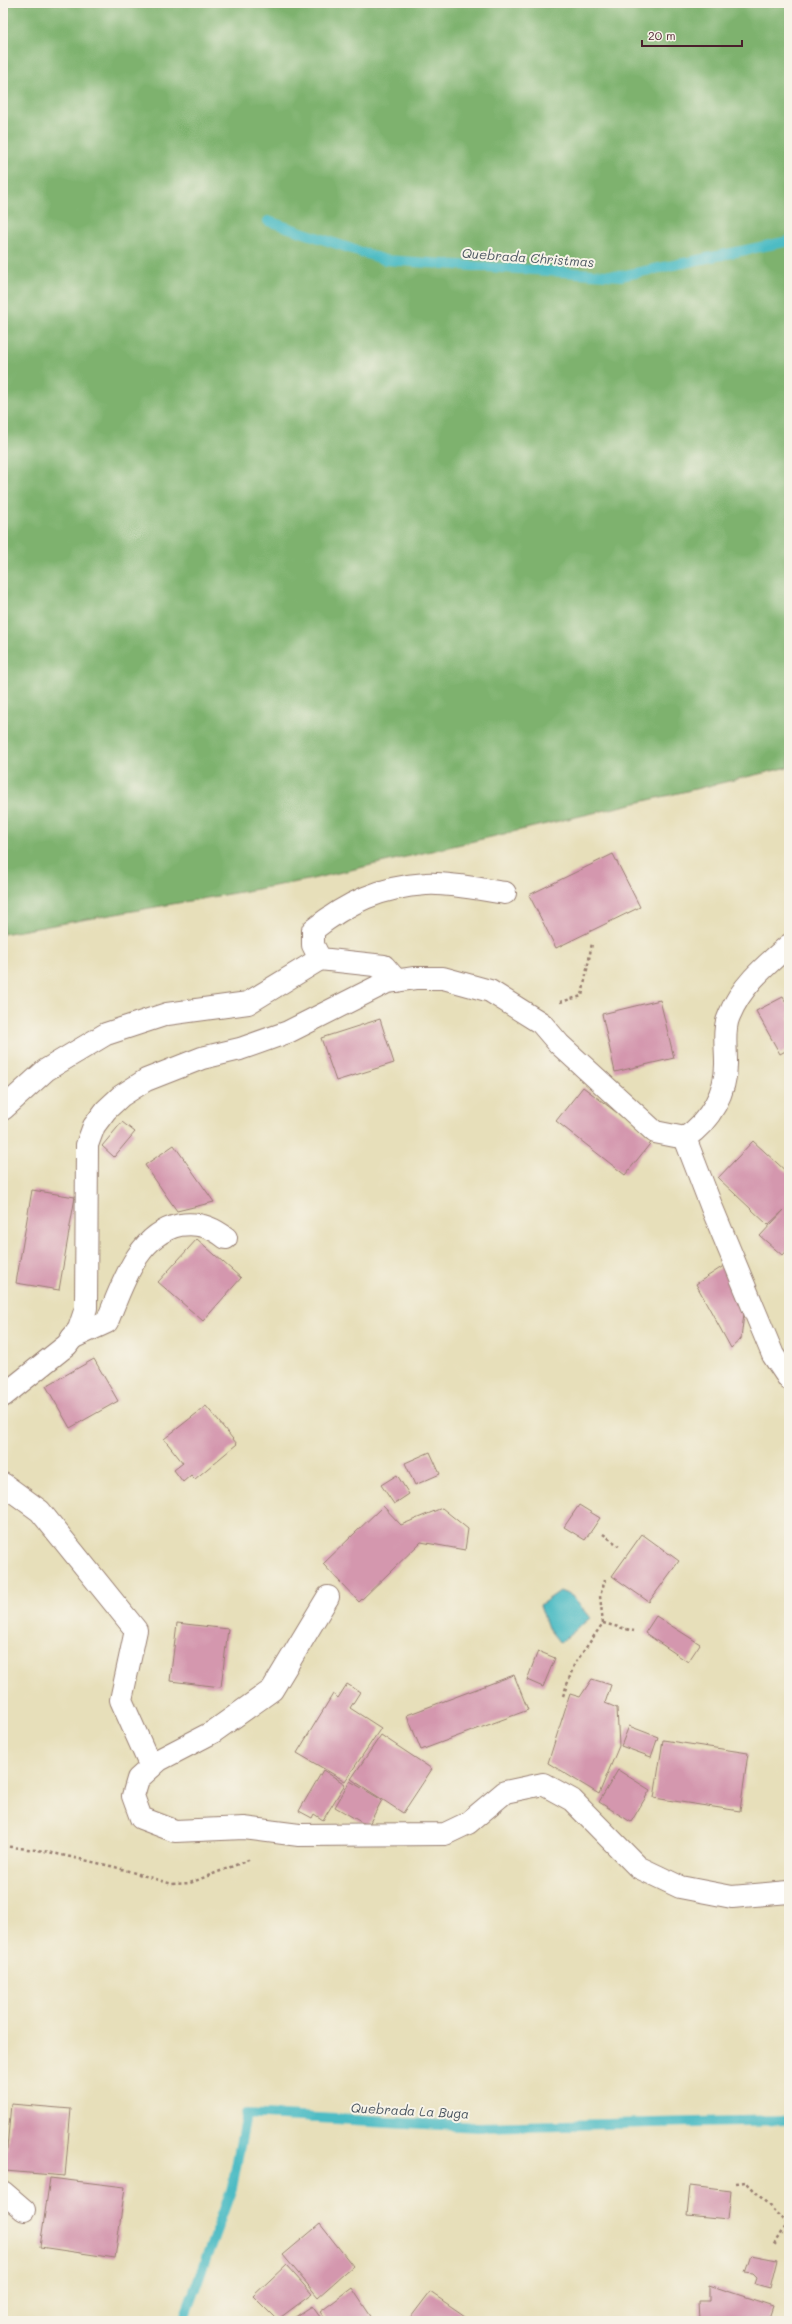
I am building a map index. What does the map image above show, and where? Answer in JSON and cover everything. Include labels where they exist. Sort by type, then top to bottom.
[{"type":"street","points":[[320,959],[313,945],[313,930],[333,914],[373,893],[427,884],[505,893]]},
{"type":"street","points":[[3,1396],[67,1345],[79,1329],[86,1308],[88,1145],[94,1126],[106,1110],[121,1096],[161,1073],[202,1058],[240,1049],[288,1032],[388,982],[415,978],[444,978],[490,991],[540,1023],[559,1044],[655,1132],[685,1138],[697,1130],[706,1120],[725,1087],[725,1035],[728,1017],[737,1000],[755,975],[789,945]]},
{"type":"street","points":[[3,1109],[46,1070],[106,1034],[167,1014],[248,1003],[320,959],[384,966],[398,981]]},
{"type":"street","points":[[685,1138],[712,1208],[773,1355],[789,1378]]},
{"type":"street","points":[[72,1338],[107,1322],[126,1275],[148,1242],[168,1228],[191,1223],[212,1228],[226,1238]]},
{"type":"street","points":[[3,1484],[40,1512],[136,1630],[121,1700],[151,1768]]},
{"type":"street","points":[[328,1597],[272,1690],[213,1732],[159,1760],[138,1779],[133,1796],[141,1818],[174,1831],[244,1828],[299,1834],[445,1834],[468,1823],[505,1792],[543,1784],[572,1800],[638,1867],[680,1887],[732,1897],[789,1892]]},
{"type":"street","points":[[3,2192],[24,2210]]},
{"type":"path","points":[[559,1044],[556,1003],[582,996],[592,943]]},
{"type":"path","points":[[603,1534],[619,1546]]},
{"type":"path","points":[[563,1696],[574,1665],[603,1623],[600,1596],[605,1580]]},
{"type":"path","points":[[603,1623],[634,1631]]},
{"type":"path","points":[[3,1846],[51,1852],[115,1867],[172,1884],[190,1883],[253,1859]]},
{"type":"path","points":[[736,2182],[746,2182],[787,2224],[774,2246]]},
{"type":"green space","points":[[3,3],[789,3],[789,767],[308,880],[3,934]]},
{"type":"water","points":[[560,1591],[572,1596],[590,1618],[560,1643],[548,1628],[540,1605]]},
{"type":"building","points":[[613,854],[640,907],[556,948],[529,895]]},
{"type":"building","points":[[783,997],[789,1008],[789,1049],[780,1054],[756,1011]]},
{"type":"building","points":[[660,1000],[674,1058],[615,1072],[602,1014]]},
{"type":"building","points":[[380,1019],[394,1063],[336,1081],[321,1038]]},
{"type":"building","points":[[583,1087],[653,1140],[625,1175],[556,1121]]},
{"type":"building","points":[[122,1122],[135,1132],[114,1157],[102,1146]]},
{"type":"building","points":[[753,1141],[789,1174],[789,1247],[782,1255],[760,1236],[784,1210],[768,1225],[718,1178]]},
{"type":"building","points":[[174,1145],[214,1202],[177,1211],[145,1165]]},
{"type":"building","points":[[32,1190],[75,1197],[59,1290],[16,1283]]},
{"type":"building","points":[[197,1239],[241,1278],[203,1321],[158,1282]]},
{"type":"building","points":[[725,1265],[745,1305],[741,1339],[731,1348],[696,1284]]},
{"type":"building","points":[[94,1359],[118,1401],[70,1428],[46,1386]]},
{"type":"building","points":[[206,1406],[237,1444],[195,1479],[191,1475],[183,1482],[174,1470],[183,1463],[164,1439]]},
{"type":"building","points":[[430,1452],[440,1474],[415,1485],[405,1463]]},
{"type":"building","points":[[397,1475],[409,1494],[394,1504],[381,1485]]},
{"type":"building","points":[[579,1505],[600,1518],[585,1540],[564,1527]]},
{"type":"building","points":[[383,1506],[401,1525],[442,1508],[468,1529],[465,1550],[421,1542],[359,1602],[323,1564]]},
{"type":"building","points":[[642,1534],[679,1561],[649,1602],[612,1576]]},
{"type":"building","points":[[656,1616],[700,1644],[688,1662],[645,1633]]},
{"type":"building","points":[[177,1623],[228,1629],[221,1687],[170,1681]]},
{"type":"building","points":[[538,1651],[555,1658],[543,1687],[527,1680]]},
{"type":"building","points":[[514,1675],[528,1710],[421,1750],[407,1715]]},
{"type":"building","points":[[592,1679],[611,1685],[605,1703],[617,1708],[619,1746],[599,1794],[548,1763],[570,1694],[580,1697]]},
{"type":"building","points":[[347,1684],[360,1692],[350,1708],[381,1728],[345,1781],[297,1753],[333,1694],[338,1698]]},
{"type":"building","points":[[629,1726],[658,1737],[651,1757],[621,1746]]},
{"type":"building","points":[[381,1735],[432,1769],[403,1813],[351,1779]]},
{"type":"building","points":[[663,1740],[748,1753],[740,1811],[654,1798]]},
{"type":"building","points":[[323,1770],[345,1784],[323,1820],[314,1814],[312,1818],[299,1811]]},
{"type":"building","points":[[618,1770],[650,1790],[631,1822],[599,1802]]},
{"type":"building","points":[[350,1781],[382,1800],[368,1826],[335,1807]]},
{"type":"building","points":[[11,2104],[71,2109],[65,2176],[5,2171]]},
{"type":"building","points":[[50,2178],[125,2187],[115,2258],[40,2247]]},
{"type":"building","points":[[690,2186],[731,2191],[728,2220],[687,2216]]},
{"type":"building","points":[[320,2224],[353,2266],[318,2297],[283,2255]]},
{"type":"building","points":[[751,2255],[777,2260],[770,2288],[755,2284],[757,2278],[753,2274],[745,2273]]},
{"type":"building","points":[[286,2265],[312,2294],[277,2320],[253,2296]]},
{"type":"building","points":[[709,2285],[773,2306],[768,2321],[700,2321],[699,2301],[709,2301]]},
{"type":"building","points":[[352,2288],[374,2321],[327,2321],[320,2312]]},
{"type":"building","points":[[430,2292],[468,2318],[466,2321],[408,2321]]},
{"type":"building","points":[[312,2306],[323,2321],[289,2321]]},
{"type":"waterway","name":"Quebrada Christmas","points":[[268,221],[385,260],[621,276],[789,241]]},
{"type":"waterway","name":"Quebrada La Buga","points":[[183,2321],[232,2188],[246,2114],[478,2127],[789,2120]]}]
